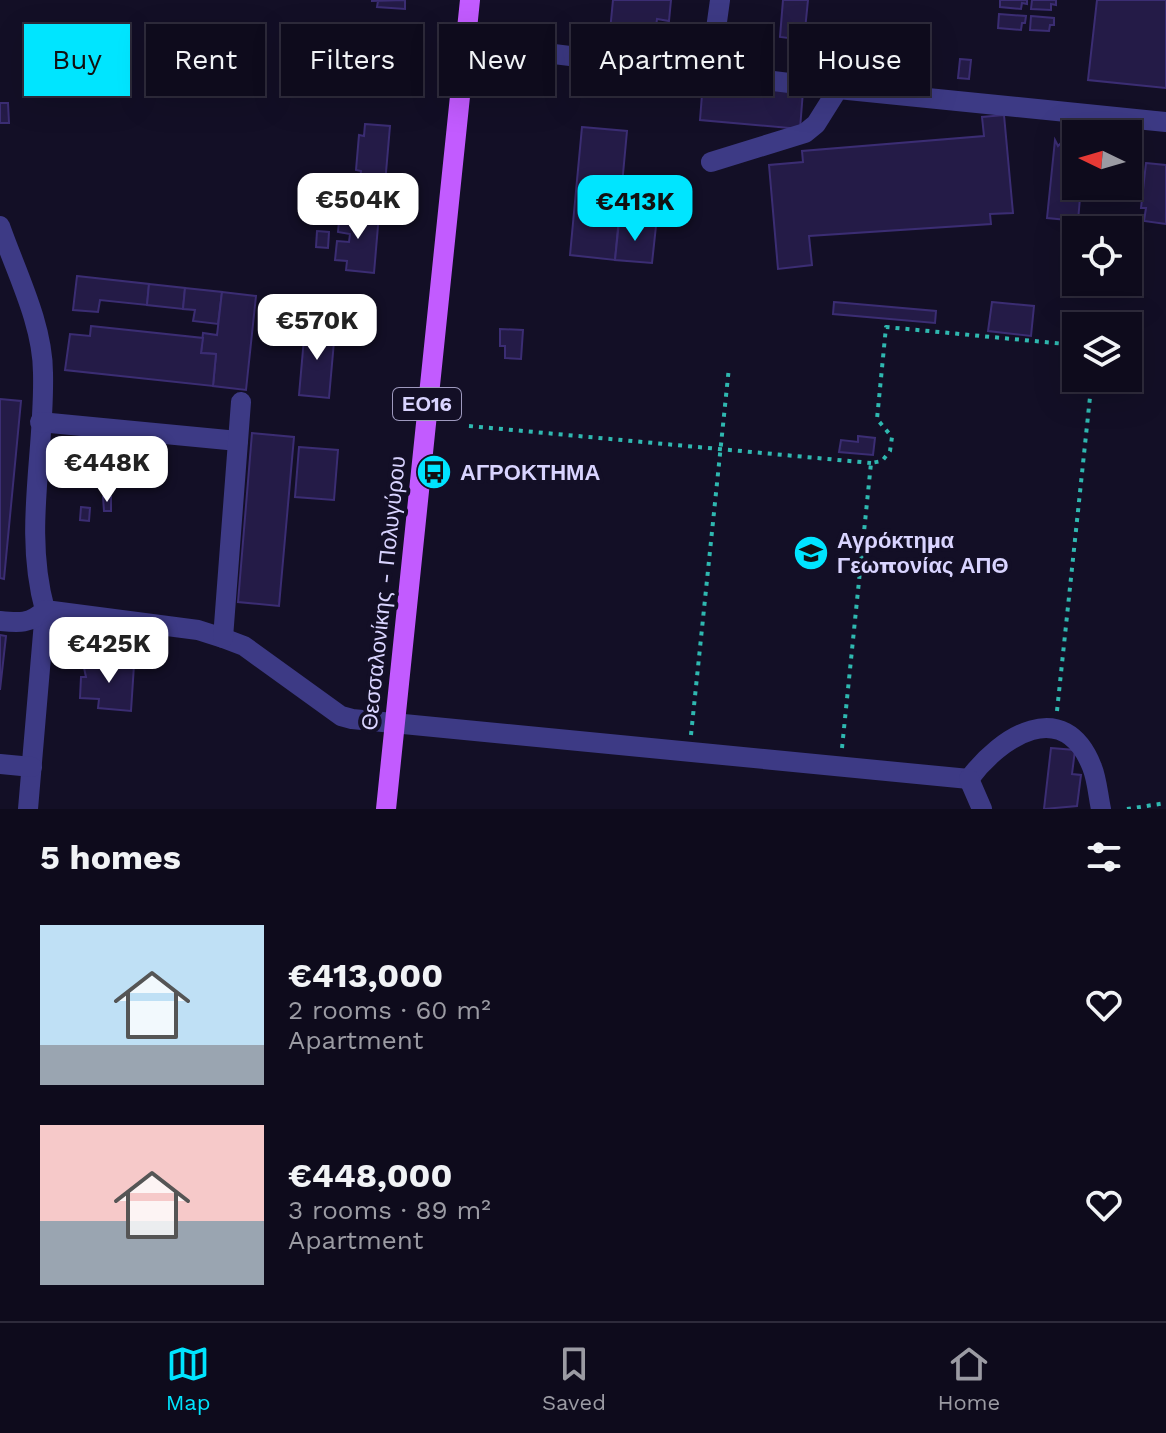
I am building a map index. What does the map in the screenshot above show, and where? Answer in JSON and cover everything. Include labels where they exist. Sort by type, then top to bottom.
[{"type":"main road","name":"Θεσσαλονίκης - Πολυγύρου","points":[[467,24],[470,0]]},
{"type":"main road","name":"Θεσσαλονίκης - Πολυγύρου","points":[[386,809],[459,96]]},
{"type":"street","points":[[717,24],[720,0]]},
{"type":"street","points":[[711,162],[805,133],[816,124],[834,96]]},
{"type":"street","points":[[908,96],[1166,122]]},
{"type":"street","points":[[0,226],[41,351],[43,372],[33,542],[36,579],[45,610],[28,809]]},
{"type":"street","points":[[223,638],[241,402]]},
{"type":"street","points":[[40,422],[238,441]]},
{"type":"street","points":[[0,621],[22,623],[35,620],[45,610]]},
{"type":"street","points":[[45,610],[198,630],[223,638],[244,646],[341,716],[393,724],[969,779]]},
{"type":"street","points":[[969,779],[994,749],[1022,732],[1055,729],[1072,738],[1088,760],[1101,809]]},
{"type":"street","points":[[0,764],[32,767]]},
{"type":"street","points":[[969,779],[982,809]]},
{"type":"path","points":[[469,426],[871,463],[882,461],[890,451],[892,437],[877,419],[886,327],[1062,344]]},
{"type":"path","points":[[689,753],[729,367]]},
{"type":"path","points":[[1055,729],[1091,392]]},
{"type":"path","points":[[840,766],[871,463]]},
{"type":"path","points":[[1127,809],[1166,803]]},
{"type":"building","points":[[405,0],[405,9],[377,7],[378,1],[371,1]]},
{"type":"building","points":[[613,0],[671,0],[669,21],[657,19],[656,24],[611,24]]},
{"type":"building","points":[[783,0],[808,0],[806,24],[789,24],[789,38],[780,37]]},
{"type":"building","points":[[1000,0],[1027,0],[1027,4],[1022,3],[1021,9],[1000,7]]},
{"type":"building","points":[[1032,0],[1056,0],[1056,5],[1051,4],[1051,10],[1031,9]]},
{"type":"building","points":[[1097,0],[1166,0],[1166,88],[1088,80]]},
{"type":"building","points":[[999,14],[1026,16],[1025,23],[1022,23],[1021,30],[998,28]]},
{"type":"building","points":[[1031,16],[1054,18],[1054,25],[1050,25],[1049,31],[1030,30]]},
{"type":"building","points":[[960,59],[971,60],[969,79],[958,78]]},
{"type":"building","points":[[773,88],[789,90],[789,96],[803,96],[800,129],[700,120],[702,96],[773,96]]},
{"type":"building","points":[[0,103],[8,103],[9,123],[0,123]]},
{"type":"building","points":[[1004,115],[1013,213],[990,214],[991,224],[809,236],[812,265],[778,269],[769,165],[803,162],[802,151],[984,136],[982,117]]},
{"type":"building","points":[[365,124],[390,126],[385,184],[360,182],[361,171],[356,170],[359,135],[364,136]]},
{"type":"building","points":[[582,127],[627,131],[615,260],[570,255]]},
{"type":"building","points":[[1055,140],[1058,146],[1062,145],[1062,200],[1080,200],[1078,216],[1062,216],[1062,219],[1047,218]]},
{"type":"building","points":[[1146,163],[1166,165],[1166,224],[1144,221],[1146,208],[1141,208]]},
{"type":"building","points":[[340,210],[379,214],[374,273],[346,270],[347,261],[335,260],[337,241],[349,242],[350,234],[338,232]]},
{"type":"building","points":[[619,222],[656,226],[652,263],[615,260]]},
{"type":"building","points":[[317,231],[329,232],[328,248],[316,247]]},
{"type":"building","points":[[77,276],[149,284],[147,305],[100,300],[98,312],[73,310]]},
{"type":"building","points":[[149,284],[185,288],[183,309],[147,305]]},
{"type":"building","points":[[185,288],[222,292],[218,324],[193,321],[195,310],[183,309]]},
{"type":"building","points":[[222,292],[256,296],[246,390],[213,386],[216,354],[201,353],[203,333],[217,335]]},
{"type":"building","points":[[834,302],[936,311],[935,323],[833,314]]},
{"type":"building","points":[[992,302],[1034,306],[1031,336],[988,331]]},
{"type":"building","points":[[91,326],[203,338],[201,353],[216,354],[213,386],[65,370],[70,334],[90,336]]},
{"type":"building","points":[[305,327],[335,330],[329,398],[299,395]]},
{"type":"building","points":[[500,329],[523,330],[521,359],[505,358],[505,346],[500,346]]},
{"type":"building","points":[[0,399],[21,401],[4,579],[0,578]]},
{"type":"building","points":[[252,433],[294,437],[279,606],[238,602]]},
{"type":"building","points":[[858,436],[875,438],[873,455],[839,452],[841,440],[858,442]]},
{"type":"building","points":[[299,447],[338,450],[334,500],[295,497]]},
{"type":"building","points":[[103,497],[111,497],[111,511],[104,511]]},
{"type":"building","points":[[81,507],[90,508],[89,521],[80,520]]},
{"type":"building","points":[[0,635],[6,636],[0,690]]},
{"type":"building","points":[[83,663],[134,665],[131,711],[98,708],[99,699],[80,698],[81,677],[86,677]]},
{"type":"building","points":[[1051,748],[1075,750],[1072,774],[1081,775],[1077,806],[1044,809]]},
{"type":"place","name":"ΑΓΡΟΚΤΗΜΑ","points":[[434,472]]},
{"type":"place","name":"Αγρόκτημα Γεωπονίας ΑΠΘ","points":[[811,553]]}]
